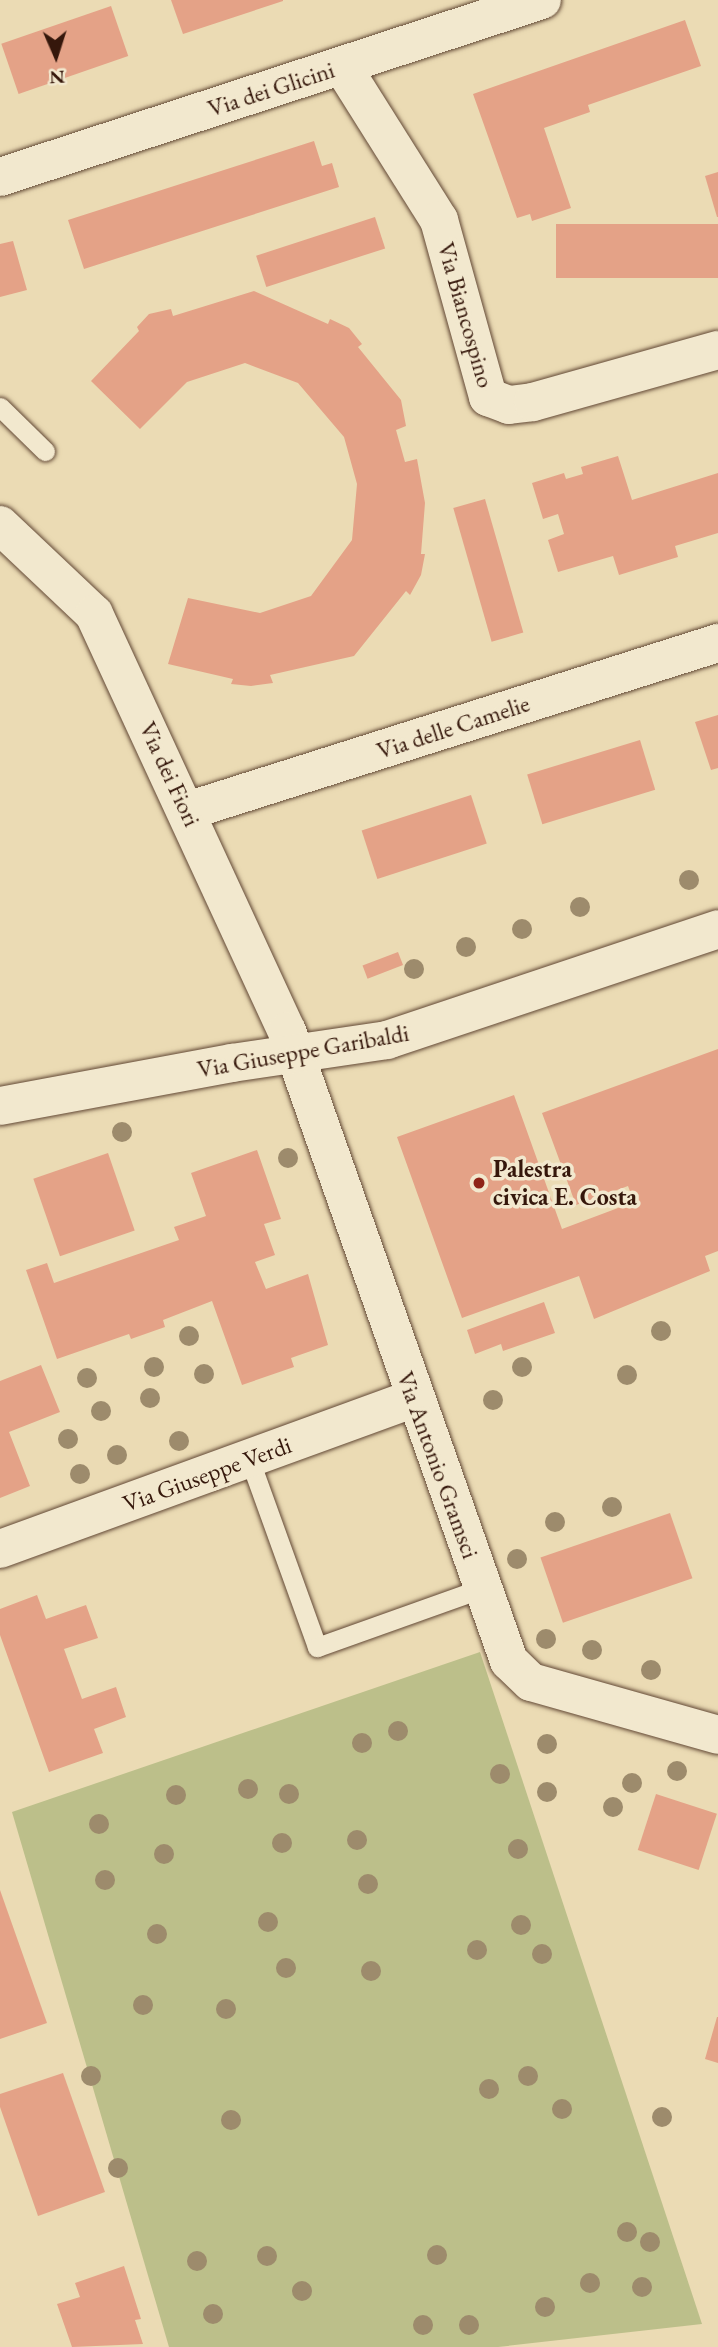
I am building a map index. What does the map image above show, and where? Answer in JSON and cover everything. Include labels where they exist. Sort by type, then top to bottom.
[{"type":"street","name":"Via dei Glicini","points":[[0,177],[542,0]]},
{"type":"street","name":"Via Biancospino","points":[[342,66],[439,220],[488,397],[509,405],[533,402],[718,350]]},
{"type":"street","name":"Via dei Fiori","points":[[2,530],[94,614],[187,811],[296,1055]]},
{"type":"street","name":"Via delle Camelie","points":[[187,811],[718,643]]},
{"type":"street","name":"Via Giuseppe Garibaldi","points":[[0,1106],[354,1047],[419,1031],[718,929]]},
{"type":"street","name":"Via Antonio Gramsci","points":[[296,1055],[414,1398],[509,1661],[524,1678],[718,1735]]},
{"type":"street","name":"Via Giuseppe Verdi","points":[[0,1549],[414,1398]]},
{"type":"lane","points":[[0,407],[45,451]]},
{"type":"lane","points":[[249,1458],[317,1647],[483,1588]]},
{"type":"green space","points":[[480,1652],[702,2324],[498,2347],[169,2347],[12,1812]]},
{"type":"building","points":[[171,0],[283,0],[283,1],[183,34]]},
{"type":"building","points":[[111,6],[128,56],[19,94],[1,44]]},
{"type":"building","points":[[685,20],[701,66],[588,105],[590,112],[544,128],[571,208],[532,221],[530,214],[517,218],[473,94]]},
{"type":"building","points":[[314,141],[322,166],[332,163],[339,187],[84,269],[68,220]]},
{"type":"building","points":[[718,172],[718,217],[717,217],[705,176]]},
{"type":"building","points":[[375,217],[385,248],[266,287],[256,256]]},
{"type":"building","points":[[556,224],[718,224],[718,278],[556,278]]},
{"type":"building","points":[[13,241],[27,290],[0,297],[0,244]]},
{"type":"building","points":[[254,291],[328,324],[330,319],[349,328],[362,344],[358,347],[401,400],[406,426],[396,430],[405,462],[417,459],[425,503],[421,554],[425,554],[421,575],[410,595],[406,591],[354,656],[270,675],[273,683],[251,686],[231,684],[233,679],[168,664],[188,598],[260,613],[311,596],[352,540],[357,484],[344,437],[298,383],[245,363],[187,382],[140,429],[91,381],[139,331],[137,327],[149,314],[171,309],[173,316]]},
{"type":"building","points":[[618,456],[632,500],[718,473],[718,533],[675,546],[678,557],[619,575],[613,556],[558,572],[548,540],[564,534],[558,514],[543,519],[532,483],[564,473],[566,479],[583,474],[581,467]]},
{"type":"building","points":[[485,499],[523,633],[492,642],[453,508]]},
{"type":"building","points":[[718,715],[718,768],[711,770],[695,722]]},
{"type":"building","points":[[640,740],[655,790],[542,824],[527,774]]},
{"type":"building","points":[[471,795],[487,844],[377,879],[362,831]]},
{"type":"building","points":[[398,952],[403,965],[368,979],[363,966]]},
{"type":"building","points":[[718,1049],[718,1251],[705,1256],[710,1271],[594,1319],[579,1276],[462,1318],[397,1137],[514,1095],[562,1229],[634,1202],[628,1186],[576,1205],[542,1113]]},
{"type":"building","points":[[257,1150],[281,1219],[264,1224],[275,1255],[255,1262],[266,1289],[308,1274],[328,1345],[291,1358],[294,1367],[242,1385],[212,1301],[163,1320],[165,1327],[131,1339],[129,1334],[57,1359],[26,1270],[47,1263],[54,1283],[179,1240],[174,1227],[206,1216],[191,1173]]},
{"type":"building","points":[[108,1153],[135,1231],[60,1256],[33,1179]]},
{"type":"building","points":[[544,1302],[555,1333],[503,1351],[501,1344],[475,1354],[467,1330]]},
{"type":"building","points":[[41,1365],[60,1412],[9,1432],[30,1486],[0,1498],[0,1381]]},
{"type":"building","points":[[670,1513],[692,1578],[563,1623],[540,1558]]},
{"type":"building","points":[[37,1595],[46,1619],[86,1605],[98,1638],[64,1649],[82,1699],[116,1687],[126,1717],[94,1729],[103,1753],[49,1772],[0,1635],[0,1609]]},
{"type":"building","points":[[656,1794],[717,1814],[699,1870],[638,1850]]},
{"type":"building","points":[[0,1890],[47,2023],[0,2039]]},
{"type":"building","points":[[718,2017],[718,2063],[705,2059]]},
{"type":"building","points":[[63,2073],[105,2192],[38,2216],[0,2107],[0,2094]]},
{"type":"building","points":[[124,2266],[141,2319],[135,2320],[143,2344],[72,2347],[57,2304],[80,2297],[75,2283]]},
{"type":"place","name":"Palestra civica E. Costa","points":[[479,1183]]}]
